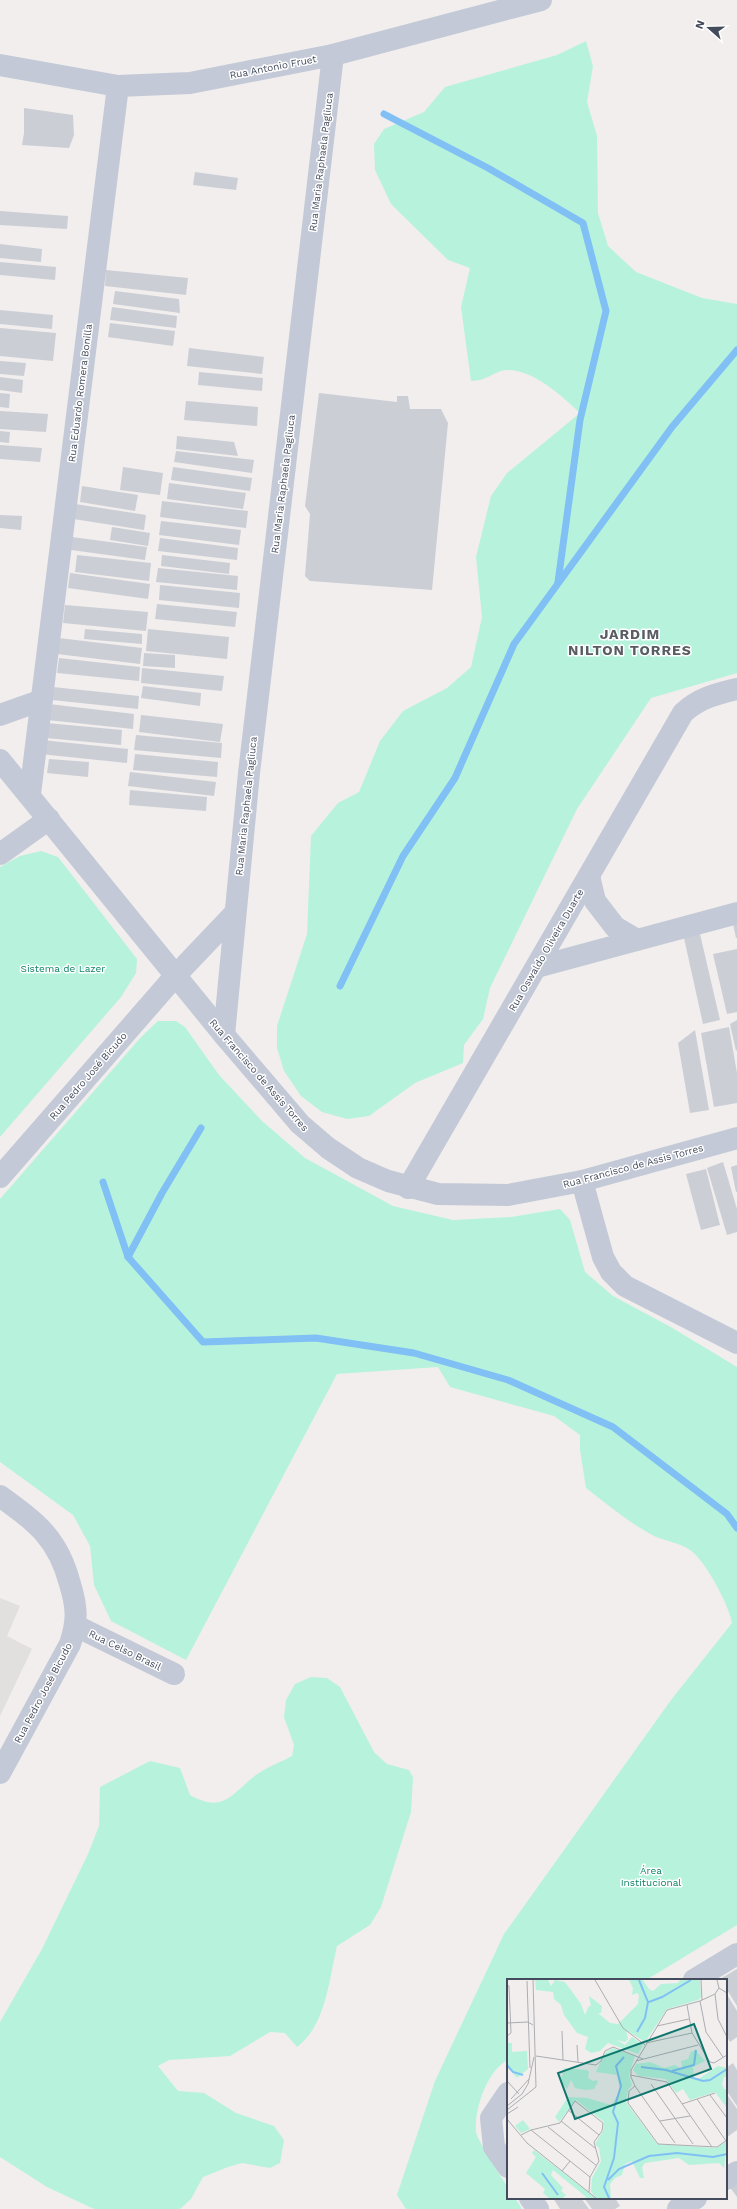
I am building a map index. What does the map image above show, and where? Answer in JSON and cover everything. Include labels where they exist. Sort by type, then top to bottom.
[{"type":"street","name":"Rua Antonio Fruet","points":[[0,65],[118,86],[190,83],[333,55],[541,0]]},
{"type":"street","name":"Rua Maria Raphaela Pagliuca","points":[[224,1035],[249,773],[333,55]]},
{"type":"street","name":"Rua Eduardo Romera Bonilla","points":[[30,794],[118,86]]},
{"type":"street","name":"Rua Oswaldo Oliveira Duarte","points":[[408,1188],[683,713],[693,704],[706,697],[737,689]]},
{"type":"street","points":[[0,716],[42,700]]},
{"type":"street","name":"Rua Francisco de Assis Torres","points":[[0,760],[30,794],[49,820],[224,1035],[300,1124],[328,1148],[358,1168],[408,1188],[438,1194],[508,1195],[582,1181],[737,1138]]},
{"type":"street","points":[[0,854],[49,820]]},
{"type":"street","points":[[589,876],[595,901],[615,927],[637,940]]},
{"type":"street","points":[[176,975],[235,913]]},
{"type":"street","points":[[537,967],[737,913]]},
{"type":"street","name":"Rua Pedro José Bicudo","points":[[0,1177],[176,975]]},
{"type":"street","points":[[582,1181],[603,1257],[611,1272],[625,1286],[737,1343]]},
{"type":"street","name":"Rua Pedro José Bicudo","points":[[0,1496],[32,1520],[52,1540],[65,1563],[76,1612],[76,1626],[70,1644],[0,1772]]},
{"type":"street","name":"Rua Celso Brasil","points":[[76,1626],[174,1674]]},
{"type":"street","points":[[696,1979],[737,1954]]},
{"type":"street","points":[[507,2093],[491,2118],[494,2148],[507,2166]]},
{"type":"street","points":[[727,2178],[737,2172]]},
{"type":"street","points":[[531,2199],[538,2209]]},
{"type":"street","points":[[678,2209],[694,2199]]},
{"type":"shaded area","points":[[0,1598],[20,1606],[7,1636],[32,1649],[0,1716]]},
{"type":"green space","points":[[586,41],[593,66],[587,102],[597,136],[598,213],[608,246],[636,272],[702,298],[737,304],[737,673],[651,698],[577,809],[490,988],[483,1019],[464,1045],[463,1063],[415,1083],[369,1116],[347,1119],[322,1112],[301,1096],[284,1071],[277,1048],[277,1026],[307,934],[311,836],[338,803],[359,792],[380,741],[403,711],[447,688],[471,667],[482,617],[476,557],[491,496],[507,473],[580,413],[565,399],[537,379],[516,371],[506,370],[477,381],[471,381],[461,307],[470,268],[448,260],[391,204],[375,170],[374,144],[384,129],[424,112],[445,87],[557,55]]},
{"type":"green space","name":"Sistema de Lazer","points":[[41,851],[58,857],[137,959],[136,973],[121,997],[0,1137],[0,867],[20,856]]},
{"type":"green space","name":"Área Institucional","points":[[158,1021],[176,1021],[185,1027],[219,1075],[262,1121],[305,1158],[393,1206],[453,1220],[511,1217],[560,1209],[570,1220],[585,1272],[613,1296],[669,1326],[737,1367],[737,1925],[648,1979],[507,1979],[507,2061],[494,2072],[483,2092],[477,2113],[476,2132],[485,2151],[507,2186],[507,2199],[516,2199],[522,2209],[406,2209],[397,2195],[435,2081],[504,1934],[671,1700],[732,1623],[730,1615],[716,1584],[696,1555],[686,1548],[658,1538],[645,1531],[619,1514],[586,1488],[580,1450],[580,1435],[554,1416],[450,1387],[438,1367],[337,1374],[186,1660],[111,1621],[94,1585],[90,1546],[73,1515],[0,1462],[0,1199],[141,1037]]},
{"type":"green space","points":[[311,1677],[327,1678],[340,1687],[374,1752],[387,1764],[409,1770],[413,1777],[411,1812],[381,1907],[370,1925],[337,1946],[325,2001],[320,2014],[307,2038],[297,2047],[285,2033],[270,2032],[230,2056],[169,2060],[158,2066],[178,2091],[204,2093],[236,2113],[274,2126],[284,2140],[280,2163],[270,2168],[242,2163],[203,2177],[191,2199],[180,2209],[94,2209],[47,2187],[0,2157],[0,2022],[42,1949],[88,1854],[99,1826],[100,1787],[150,1761],[180,1768],[190,1795],[211,1803],[226,1799],[233,1795],[260,1772],[292,1756],[294,1745],[284,1717],[286,1700],[295,1684]]},
{"type":"building","points":[[24,108],[73,115],[74,135],[69,148],[22,145],[24,133]]},
{"type":"building","points":[[195,172],[238,178],[236,190],[193,185]]},
{"type":"building","points":[[0,211],[68,216],[67,229],[0,225]]},
{"type":"building","points":[[0,244],[42,249],[41,262],[0,258]]},
{"type":"building","points":[[0,262],[56,267],[55,280],[0,275]]},
{"type":"building","points":[[106,270],[188,278],[186,295],[105,286]]},
{"type":"building","points":[[115,291],[179,299],[180,313],[113,304]]},
{"type":"building","points":[[112,307],[177,316],[176,328],[110,320]]},
{"type":"building","points":[[0,310],[53,315],[52,329],[0,324]]},
{"type":"building","points":[[110,323],[175,331],[173,346],[108,337]]},
{"type":"building","points":[[0,328],[56,333],[53,361],[0,356]]},
{"type":"building","points":[[189,348],[264,357],[262,374],[187,366]]},
{"type":"building","points":[[0,361],[26,363],[24,376],[0,374]]},
{"type":"building","points":[[199,372],[263,378],[262,391],[198,385]]},
{"type":"building","points":[[0,377],[23,380],[22,393],[0,390]]},
{"type":"building","points":[[0,393],[10,394],[9,408],[0,407]]},
{"type":"building","points":[[319,393],[397,402],[397,396],[408,396],[410,409],[441,409],[448,423],[432,590],[310,581],[305,576],[310,514],[305,506]]},
{"type":"building","points":[[186,401],[258,407],[257,426],[184,420]]},
{"type":"building","points":[[0,411],[48,414],[46,432],[0,429]]},
{"type":"building","points":[[0,431],[10,432],[9,443],[0,442]]},
{"type":"building","points":[[177,436],[234,442],[238,456],[176,449]]},
{"type":"building","points":[[0,445],[42,448],[40,462],[0,459]]},
{"type":"building","points":[[176,451],[254,460],[252,473],[174,462]]},
{"type":"building","points":[[123,467],[163,473],[160,495],[120,490]]},
{"type":"building","points":[[173,467],[252,478],[250,491],[171,480]]},
{"type":"building","points":[[169,483],[246,493],[243,509],[167,499]]},
{"type":"building","points":[[82,486],[138,495],[135,511],[80,502]]},
{"type":"building","points":[[162,501],[248,511],[246,528],[160,517]]},
{"type":"building","points":[[69,503],[146,515],[144,530],[67,518]]},
{"type":"building","points":[[0,515],[22,516],[21,530],[0,528]]},
{"type":"building","points":[[161,521],[241,530],[239,545],[159,535]]},
{"type":"building","points":[[112,527],[150,533],[148,546],[110,540]]},
{"type":"building","points":[[72,537],[147,547],[145,560],[71,550]]},
{"type":"building","points":[[160,538],[238,548],[237,560],[158,551]]},
{"type":"building","points":[[77,555],[151,563],[149,581],[75,572]]},
{"type":"building","points":[[162,555],[230,563],[229,574],[161,566]]},
{"type":"building","points":[[158,568],[238,576],[237,590],[156,582]]},
{"type":"building","points":[[70,573],[150,584],[148,599],[68,588]]},
{"type":"building","points":[[160,585],[240,593],[239,608],[159,600]]},
{"type":"building","points":[[157,604],[237,612],[235,627],[155,619]]},
{"type":"building","points":[[65,605],[148,612],[146,631],[63,623]]},
{"type":"building","points":[[85,629],[142,634],[142,644],[84,639]]},
{"type":"building","points":[[148,629],[229,637],[227,659],[146,651]]},
{"type":"building","points":[[59,638],[142,648],[140,664],[57,654]]},
{"type":"building","points":[[144,653],[175,655],[175,668],[143,666]]},
{"type":"building","points":[[59,658],[140,667],[139,681],[57,673]]},
{"type":"building","points":[[142,668],[224,676],[222,691],[141,683]]},
{"type":"building","points":[[143,686],[201,693],[200,706],[141,698]]},
{"type":"building","points":[[53,687],[139,696],[138,709],[52,700]]},
{"type":"building","points":[[49,704],[134,714],[133,729],[47,720]]},
{"type":"building","points":[[141,715],[223,724],[220,742],[139,732]]},
{"type":"building","points":[[47,723],[122,730],[121,745],[46,738]]},
{"type":"building","points":[[136,735],[222,743],[221,758],[134,750]]},
{"type":"building","points":[[42,740],[128,749],[127,763],[40,754]]},
{"type":"building","points":[[135,754],[218,762],[217,777],[133,770]]},
{"type":"building","points":[[49,759],[89,762],[88,777],[47,773]]},
{"type":"building","points":[[130,772],[216,782],[214,796],[128,786]]},
{"type":"building","points":[[130,790],[207,797],[206,811],[129,805]]},
{"type":"building","points":[[737,923],[737,938],[736,938],[733,924]]},
{"type":"building","points":[[700,934],[720,1020],[703,1024],[684,938]]},
{"type":"building","points":[[737,949],[737,1012],[727,1014],[713,954]]},
{"type":"building","points":[[737,1020],[737,1050],[736,1051],[730,1024]]},
{"type":"building","points":[[729,1027],[737,1073],[737,1103],[714,1107],[701,1033]]},
{"type":"building","points":[[695,1030],[709,1110],[690,1113],[678,1043]]},
{"type":"building","points":[[723,1162],[737,1209],[737,1232],[727,1235],[707,1168]]},
{"type":"building","points":[[737,1165],[737,1192],[736,1192],[731,1167]]},
{"type":"building","points":[[706,1169],[720,1225],[701,1230],[686,1174]]},
{"type":"building","points":[[737,1969],[737,2006],[727,1990],[727,1979],[720,1979]]},
{"type":"building","points":[[727,1995],[737,2011],[737,2037],[730,2042],[727,2037]]},
{"type":"building","points":[[733,2063],[737,2070],[737,2106],[727,2091],[727,2067]]},
{"type":"building","points":[[727,2094],[737,2109],[737,2130],[727,2137]]},
{"type":"building","points":[[737,2180],[737,2197],[729,2186]]},
{"type":"building","points":[[554,2199],[582,2199],[589,2209],[560,2209]]},
{"type":"building","points":[[585,2199],[616,2199],[620,2206],[615,2209],[592,2209]]},
{"type":"waterway","points":[[384,114],[488,168],[583,223],[606,311],[580,420],[558,582]]},
{"type":"waterway","points":[[340,986],[403,856],[455,778],[514,644],[672,427],[737,350]]},
{"type":"waterway","points":[[128,1257],[162,1193],[201,1128]]},
{"type":"waterway","points":[[103,1182],[128,1257],[203,1342],[316,1338],[414,1353],[508,1380],[613,1427],[727,1514],[737,1528]]},
{"type":"district","name":"JARDIM NILTON TORRES","points":[[630,642]]}]
